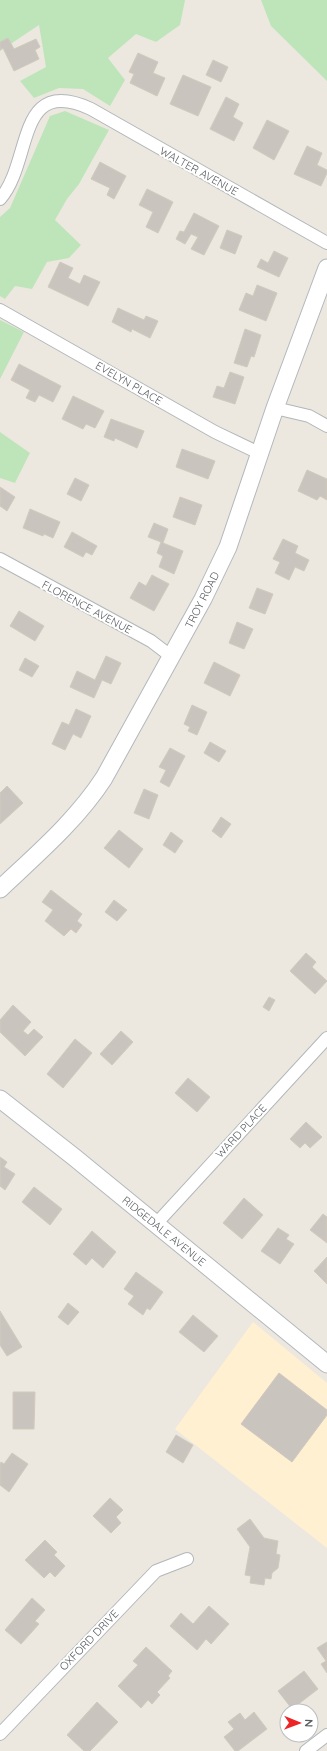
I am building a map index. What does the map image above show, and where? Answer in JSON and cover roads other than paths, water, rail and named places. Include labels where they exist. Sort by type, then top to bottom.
[{"type":"street","name":"WALTER AVENUE","points":[[0,199],[13,178],[34,115],[47,104],[56,101],[70,101],[91,110],[327,243]]},
{"type":"street","name":"TROY ROAD","points":[[0,888],[89,802],[172,657],[203,599],[228,547],[275,408],[326,276]]},
{"type":"street","name":"EVELYN PLACE","points":[[0,310],[215,432],[259,453]]},
{"type":"street","points":[[275,408],[309,416],[327,426]]},
{"type":"street","name":"FLORENCE AVENUE","points":[[0,559],[151,641],[172,657]]},
{"type":"street","name":"WARD PLACE","points":[[156,1224],[327,1038]]},
{"type":"street","name":"RIDGEDALE AVENUE","points":[[0,1099],[74,1157],[327,1364]]},
{"type":"street","name":"OXFORD DRIVE","points":[[0,1734],[156,1571],[187,1559]]},
{"type":"street","points":[[306,1751],[327,1735]]}]
